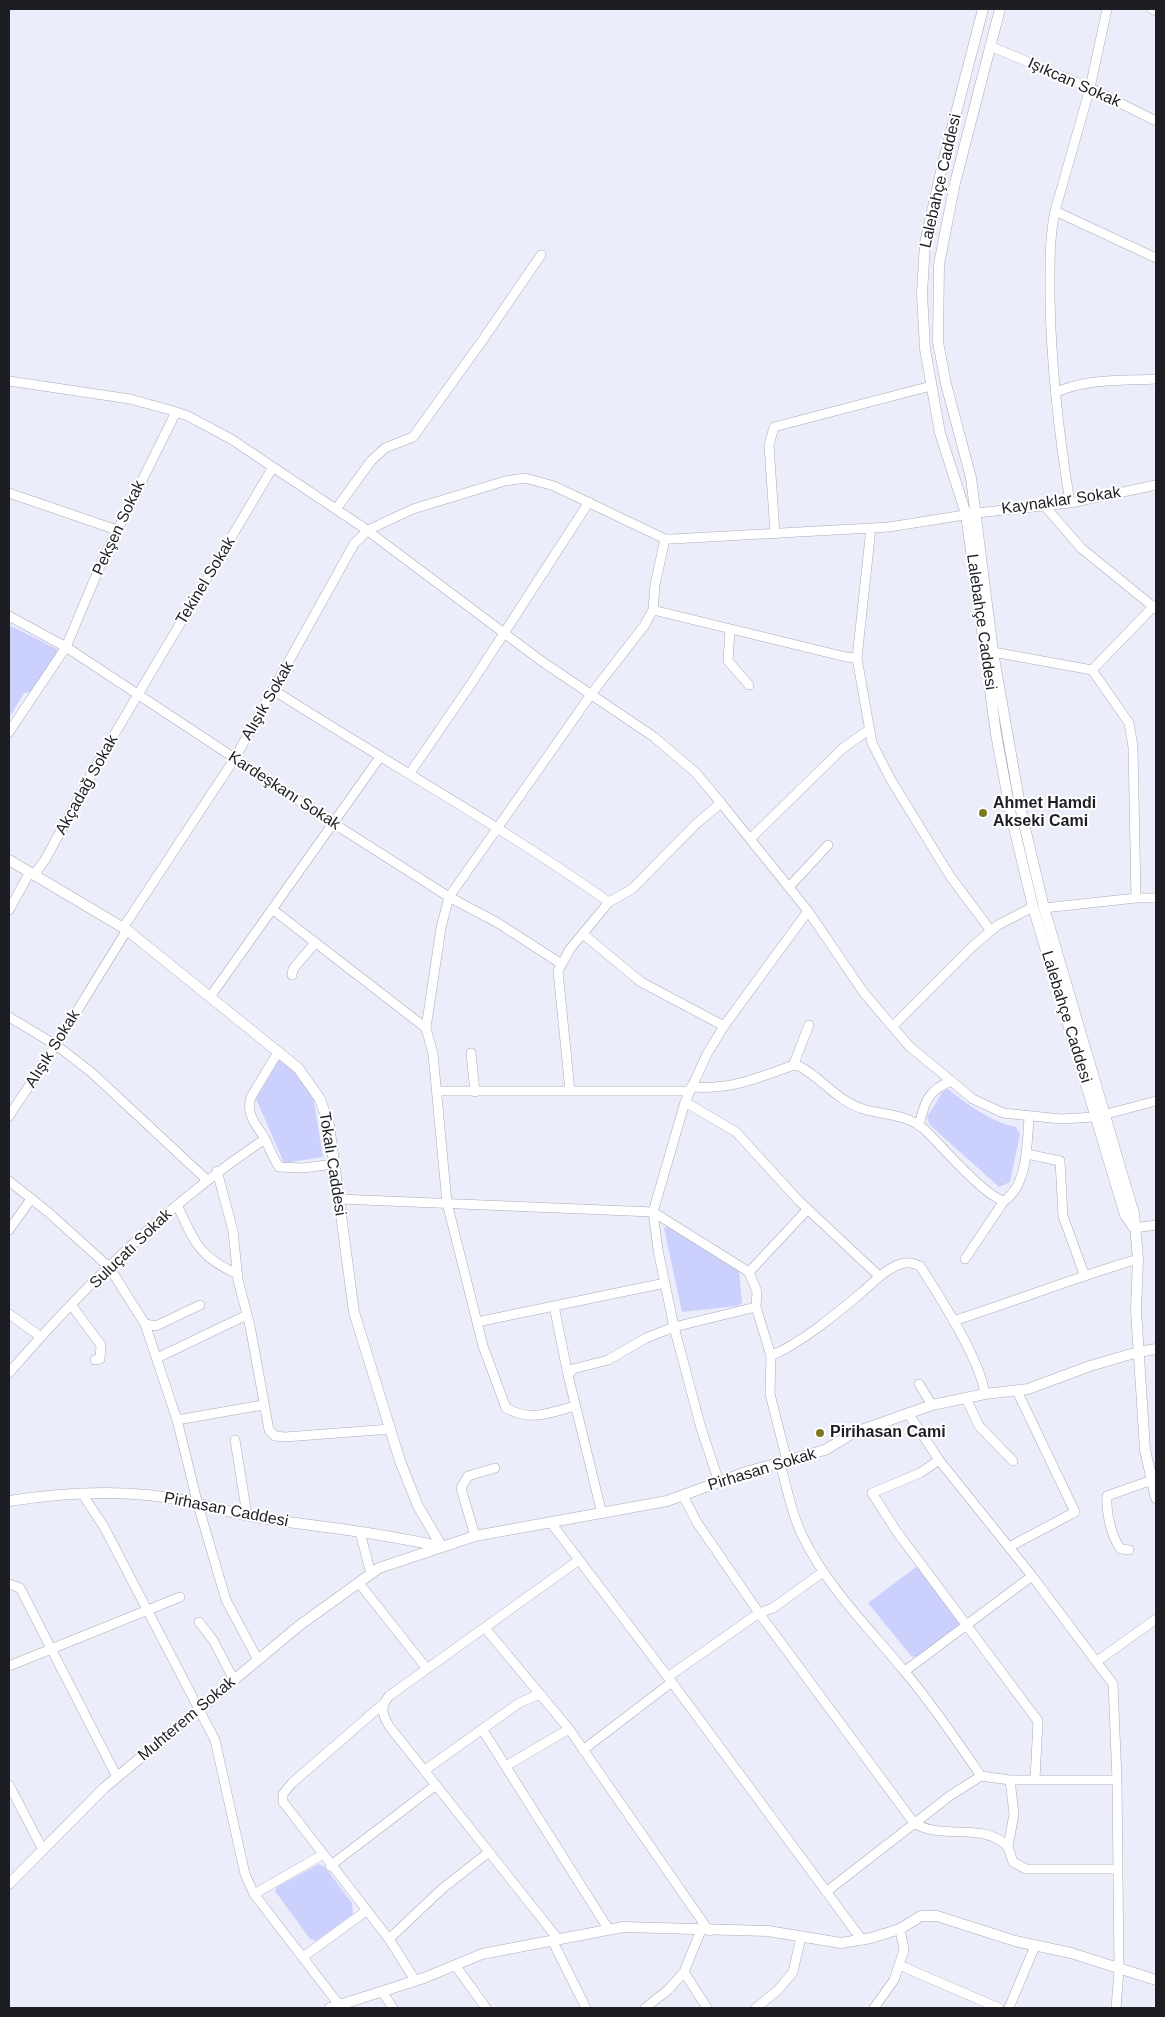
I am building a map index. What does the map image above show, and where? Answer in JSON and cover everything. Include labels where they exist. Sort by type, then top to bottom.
[{"type":"street","name":"Lalebahçe Caddesi","points":[[983,9],[942,167],[925,242],[922,293],[925,349],[940,433],[971,513],[996,734],[1011,814],[1033,907],[1134,1214],[1138,1258],[1136,1310],[1145,1450],[1156,1498]]},
{"type":"street","name":"Lalebahçe Caddesi","points":[[1000,9],[955,183],[939,264],[937,293],[938,342],[971,513],[1021,811],[1044,908],[1100,1115]]},
{"type":"street","points":[[1070,503],[1058,429],[1055,393],[1051,335],[1049,239],[1055,211],[1090,88],[1108,9]]},
{"type":"street","points":[[1152,9],[1156,11]]},
{"type":"street","name":"Işıkcan Sokak","points":[[990,46],[1090,88],[1156,121]]},
{"type":"street","points":[[1055,211],[1156,258]]},
{"type":"street","points":[[336,509],[371,461],[385,448],[412,436],[482,341],[541,256]]},
{"type":"street","points":[[1055,393],[1098,381],[1156,379]]},
{"type":"street","points":[[9,381],[130,399],[176,412],[231,439],[368,530],[504,633],[592,693],[680,758],[696,773],[789,887],[808,911],[864,994],[909,1046],[951,1081],[987,1106],[1003,1113],[1061,1119],[1100,1115],[1156,1101]]},
{"type":"street","points":[[775,534],[770,445],[774,427],[931,386]]},
{"type":"street","name":"Pekşen Sokak","points":[[9,732],[66,647],[117,530],[176,412]]},
{"type":"street","name":"Tekinel Sokak","points":[[138,694],[272,468]]},
{"type":"street","name":"Alışık Sokak","points":[[9,1116],[56,1045],[125,929],[235,758],[275,691],[354,544],[368,530],[413,509],[505,481],[524,478],[554,486],[665,539]]},
{"type":"street","name":"Kaynaklar Sokak","points":[[665,539],[889,528],[971,513],[1043,504],[1070,503],[1156,485]]},
{"type":"street","points":[[9,493],[117,530]]},
{"type":"street","points":[[410,772],[504,633],[589,502]]},
{"type":"street","points":[[1043,504],[1081,548],[1155,607],[1092,670]]},
{"type":"street","points":[[870,528],[858,658],[872,744],[891,780],[950,876],[991,931]]},
{"type":"street","points":[[575,1406],[538,1416],[519,1415],[506,1408],[483,1346],[447,1203],[433,1054],[426,1028],[441,928],[449,896],[592,693],[644,626],[653,610],[655,585],[665,539]]},
{"type":"street","points":[[653,610],[730,630],[837,655],[858,658]]},
{"type":"street","name":"Kardeşkanı Sokak","points":[[9,616],[66,647],[195,734],[235,758],[333,823],[560,963]]},
{"type":"street","points":[[730,630],[728,661],[749,685]]},
{"type":"street","points":[[993,652],[1092,670],[1129,723],[1133,747],[1136,898]]},
{"type":"street","points":[[275,691],[380,757],[410,772],[609,902]]},
{"type":"street","name":"Akçadağ Sokak","points":[[9,910],[61,832],[98,762],[138,694]]},
{"type":"street","points":[[750,839],[843,748],[870,728]]},
{"type":"street","points":[[210,997],[380,757]]},
{"type":"street","points":[[570,1091],[558,971],[560,963],[609,902],[632,889],[696,824],[721,803]]},
{"type":"street","points":[[789,887],[828,845]]},
{"type":"street","name":"Tokalı Caddesi","points":[[9,860],[125,929],[298,1068],[320,1099],[329,1125],[354,1312],[400,1461],[418,1506],[442,1547]]},
{"type":"street","points":[[1044,908],[1136,898],[1156,898]]},
{"type":"street","points":[[892,1026],[973,946],[991,931],[1033,907]]},
{"type":"street","points":[[272,909],[426,1028]]},
{"type":"street","points":[[720,1482],[700,1428],[674,1327],[653,1212],[690,1089],[724,1026],[808,911]]},
{"type":"street","points":[[582,934],[641,982],[724,1026]]},
{"type":"street","points":[[292,975],[293,969],[315,943]]},
{"type":"street","points":[[9,1017],[56,1045],[91,1072],[207,1180]]},
{"type":"street","points":[[793,1066],[809,1025]]},
{"type":"street","points":[[278,1052],[249,1105],[252,1120],[265,1139],[279,1167],[303,1168],[334,1164]]},
{"type":"street","points":[[471,1053],[475,1092]]},
{"type":"street","points":[[437,1091],[713,1089],[732,1086],[793,1066],[804,1069],[840,1098],[862,1109],[896,1116],[919,1126],[980,1184],[997,1199],[1004,1201]]},
{"type":"street","points":[[919,1126],[927,1099],[938,1086],[951,1081]]},
{"type":"street","points":[[685,1102],[736,1132],[808,1210],[879,1276]]},
{"type":"street","points":[[965,1259],[1004,1201],[1013,1195],[1026,1154],[1029,1117]]},
{"type":"street","name":"Suluçatı Sokak","points":[[9,1373],[109,1267],[207,1180],[265,1139]]},
{"type":"street","points":[[1026,1154],[1060,1162],[1063,1216],[1084,1274]]},
{"type":"street","points":[[218,1171],[233,1230],[238,1274],[269,1430],[274,1436],[330,1435],[391,1429]]},
{"type":"street","points":[[9,1181],[109,1267],[145,1324],[177,1420],[198,1505],[226,1600],[258,1660]]},
{"type":"street","points":[[9,1230],[32,1199]]},
{"type":"street","points":[[339,1199],[653,1212],[748,1272],[757,1292],[756,1307],[771,1356],[770,1394],[784,1462],[803,1538],[823,1572],[870,1634],[905,1671],[982,1776]]},
{"type":"street","points":[[176,1206],[195,1242],[206,1256],[238,1274]]},
{"type":"street","points":[[748,1272],[808,1210]]},
{"type":"street","points":[[1134,1228],[1156,1225]]},
{"type":"street","points":[[953,1321],[1009,1303],[1084,1274],[1138,1258]]},
{"type":"street","points":[[771,1356],[784,1351],[802,1338],[861,1293],[879,1276],[904,1263],[920,1266],[953,1321],[983,1382],[985,1394]]},
{"type":"street","points":[[477,1322],[665,1283]]},
{"type":"street","points":[[145,1324],[156,1326],[200,1305]]},
{"type":"street","points":[[72,1306],[101,1345],[100,1359],[95,1360]]},
{"type":"street","points":[[554,1306],[575,1406],[602,1514]]},
{"type":"street","points":[[568,1375],[573,1369],[608,1360],[646,1338],[674,1327],[756,1307]]},
{"type":"street","points":[[9,1314],[42,1337]]},
{"type":"street","points":[[157,1358],[247,1314]]},
{"type":"street","name":"Pirhasan Sokak","points":[[375,1571],[475,1536],[667,1501],[720,1482],[825,1450],[854,1433],[932,1405],[985,1394],[1028,1389],[1090,1366],[1138,1352],[1156,1349]]},
{"type":"street","points":[[919,1384],[932,1405]]},
{"type":"street","points":[[1009,1547],[1076,1512],[1017,1391]]},
{"type":"street","points":[[966,1398],[979,1426],[1013,1461]]},
{"type":"street","points":[[177,1420],[264,1405]]},
{"type":"street","points":[[908,1413],[939,1460],[1032,1576],[1113,1684],[1117,1780],[1119,1970],[1116,2008]]},
{"type":"street","points":[[236,1440],[247,1515]]},
{"type":"street","points":[[939,1460],[920,1473],[872,1493],[897,1532],[1038,1721],[1035,1779]]},
{"type":"street","points":[[475,1536],[461,1488],[468,1476],[495,1468]]},
{"type":"street","points":[[1129,1550],[1121,1549],[1117,1544],[1106,1505],[1107,1496],[1152,1480]]},
{"type":"street","points":[[83,1494],[104,1527],[145,1610],[215,1740],[245,1874],[254,1894],[303,1957],[335,2007],[383,1993],[482,1954],[623,1927],[705,1931],[768,1931],[841,1943],[862,1940],[900,1929],[921,1916],[937,1916],[1035,1946],[1071,1953],[1119,1970],[1156,1980]]},
{"type":"street","name":"Pirhasan Caddesi","points":[[9,1501],[83,1494],[140,1495],[188,1502],[247,1515],[398,1536],[442,1547]]},
{"type":"street","points":[[683,1496],[698,1524],[759,1613],[914,1823],[936,1832],[988,1835],[1000,1838],[1008,1847],[1013,1862],[1026,1869],[1118,1869]]},
{"type":"street","points":[[551,1523],[670,1679],[862,1940]]},
{"type":"street","points":[[360,1532],[375,1571]]},
{"type":"street","points":[[415,1980],[389,1939],[330,1866],[283,1802],[283,1794],[383,1704],[389,1696],[579,1560]]},
{"type":"street","name":"Muhterem Sokak","points":[[9,1884],[42,1848],[117,1777],[300,1625],[375,1571]]},
{"type":"street","points":[[583,1750],[670,1679],[759,1613],[773,1608],[823,1572]]},
{"type":"street","points":[[905,1671],[1032,1576]]},
{"type":"street","points":[[359,1583],[427,1669]]},
{"type":"street","points":[[9,1584],[20,1588],[117,1777]]},
{"type":"street","points":[[9,1666],[180,1597]]},
{"type":"street","points":[[1096,1662],[1156,1619]]},
{"type":"street","points":[[198,1622],[213,1640],[234,1680]]},
{"type":"street","points":[[485,1628],[569,1729],[705,1931]]},
{"type":"street","points":[[425,1770],[519,1703],[540,1694]]},
{"type":"street","points":[[383,1704],[383,1715],[555,1939],[586,2008]]},
{"type":"street","points":[[482,1728],[608,1930]]},
{"type":"street","points":[[506,1766],[569,1729]]},
{"type":"street","points":[[826,1892],[951,1794],[982,1776],[1010,1780],[1117,1780]]},
{"type":"street","points":[[1008,1847],[1014,1814],[1010,1780]]},
{"type":"street","points":[[9,1785],[42,1848]]},
{"type":"street","points":[[330,1866],[436,1785]]},
{"type":"street","points":[[389,1939],[443,1888],[489,1852]]},
{"type":"street","points":[[254,1894],[322,1855]]},
{"type":"street","points":[[303,1957],[366,1911]]},
{"type":"street","points":[[874,2008],[894,1980],[904,1950],[900,1929]]},
{"type":"street","points":[[645,2008],[668,1990],[684,1972],[705,1931]]},
{"type":"street","points":[[756,2008],[778,1990],[792,1972],[801,1937]]},
{"type":"street","points":[[1009,2008],[1035,1946]]},
{"type":"street","points":[[455,1965],[486,2008]]},
{"type":"street","points":[[899,1965],[999,2008]]},
{"type":"street","points":[[684,1972],[707,2008]]},
{"type":"street","points":[[383,1993],[393,2008]]},
{"type":"shaded area","points":[[9,625],[57,649],[58,652],[33,692],[24,693],[9,718]]},
{"type":"shaded area","points":[[279,1060],[297,1074],[313,1096],[323,1157],[284,1163],[256,1099]]},
{"type":"shaded area","points":[[948,1089],[989,1117],[1016,1127],[1020,1134],[1010,1182],[999,1187],[930,1125],[927,1117],[943,1091]]},
{"type":"shaded area","points":[[671,1226],[736,1267],[739,1271],[742,1303],[737,1306],[682,1312],[664,1228]]},
{"type":"shaded area","points":[[920,1564],[961,1618],[960,1624],[918,1656],[912,1657],[868,1603]]},
{"type":"shaded area","points":[[319,1864],[325,1867],[352,1903],[353,1914],[316,1941],[310,1939],[275,1891],[277,1887]]},
{"type":"place","name":"Ahmet Hamdi Akseki Cami","points":[[983,813]]},
{"type":"place","name":"Pirihasan Cami","points":[[820,1433]]}]
